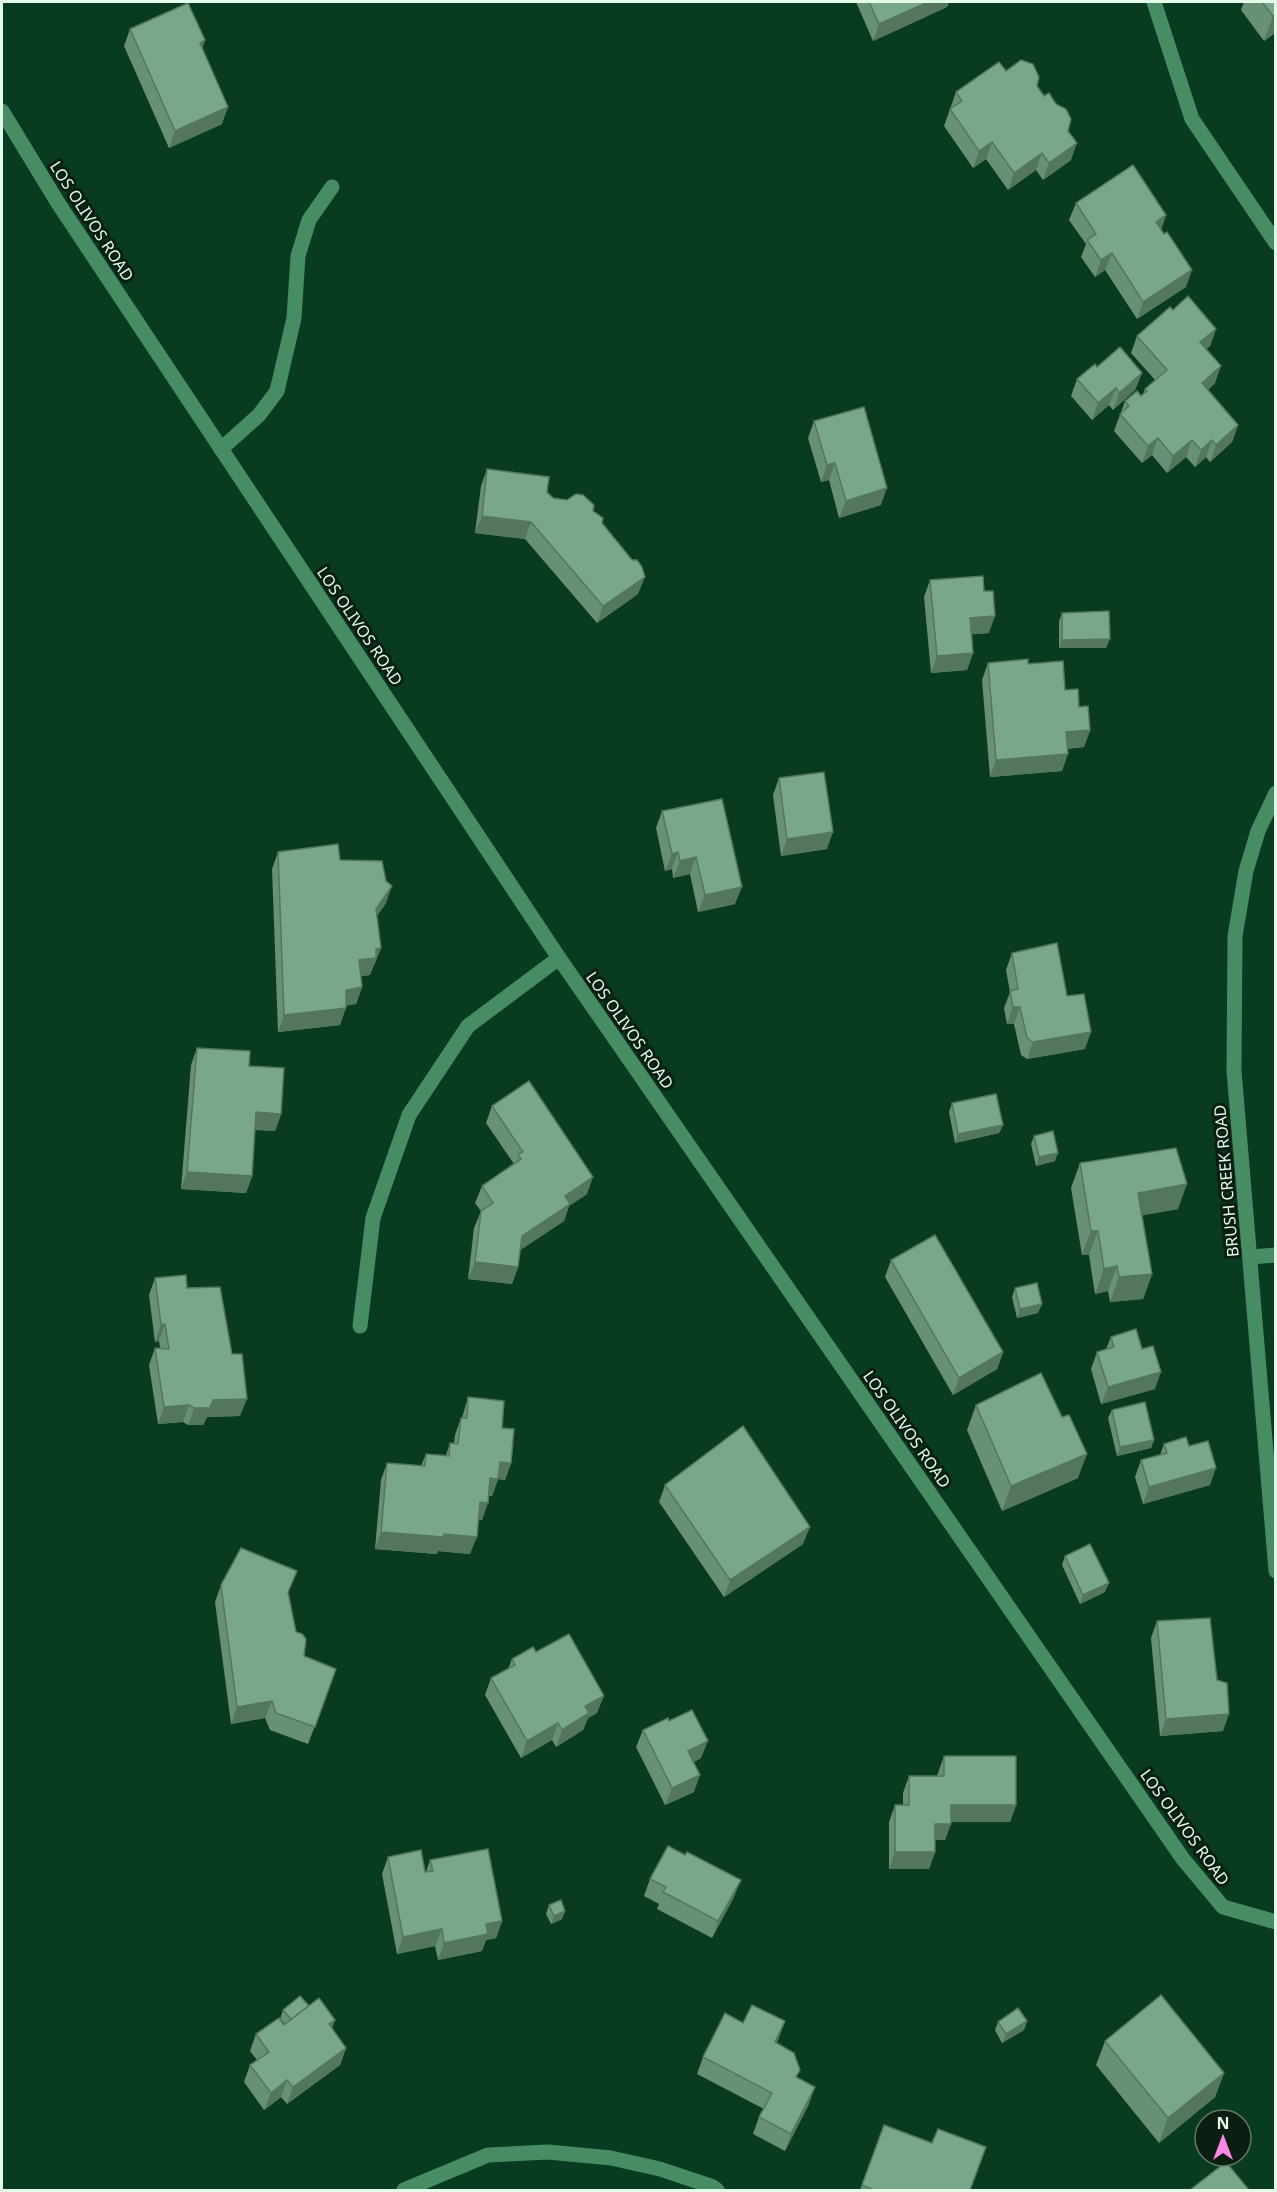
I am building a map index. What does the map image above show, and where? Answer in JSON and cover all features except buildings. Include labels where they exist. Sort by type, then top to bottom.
[{"type":"street","points":[[1154,2],[1192,119],[1275,243]]},
{"type":"street","name":"LOS OLIVOS ROAD","points":[[2,111],[58,203],[559,958],[1183,1859],[1223,1907],[1275,1922]]},
{"type":"street","points":[[221,449],[259,415],[277,391],[294,318],[298,256],[309,220],[333,186]]},
{"type":"street","name":"BRUSH CREEK ROAD","points":[[1275,794],[1258,831],[1249,861],[1235,936],[1234,1071],[1275,1571]]},
{"type":"street","points":[[360,1326],[373,1218],[409,1115],[468,1026],[559,958]]},
{"type":"street","points":[[1251,1257],[1275,1255]]},
{"type":"street","points":[[404,2190],[488,2155],[548,2152],[611,2158],[650,2167],[711,2186],[717,2190]]}]
